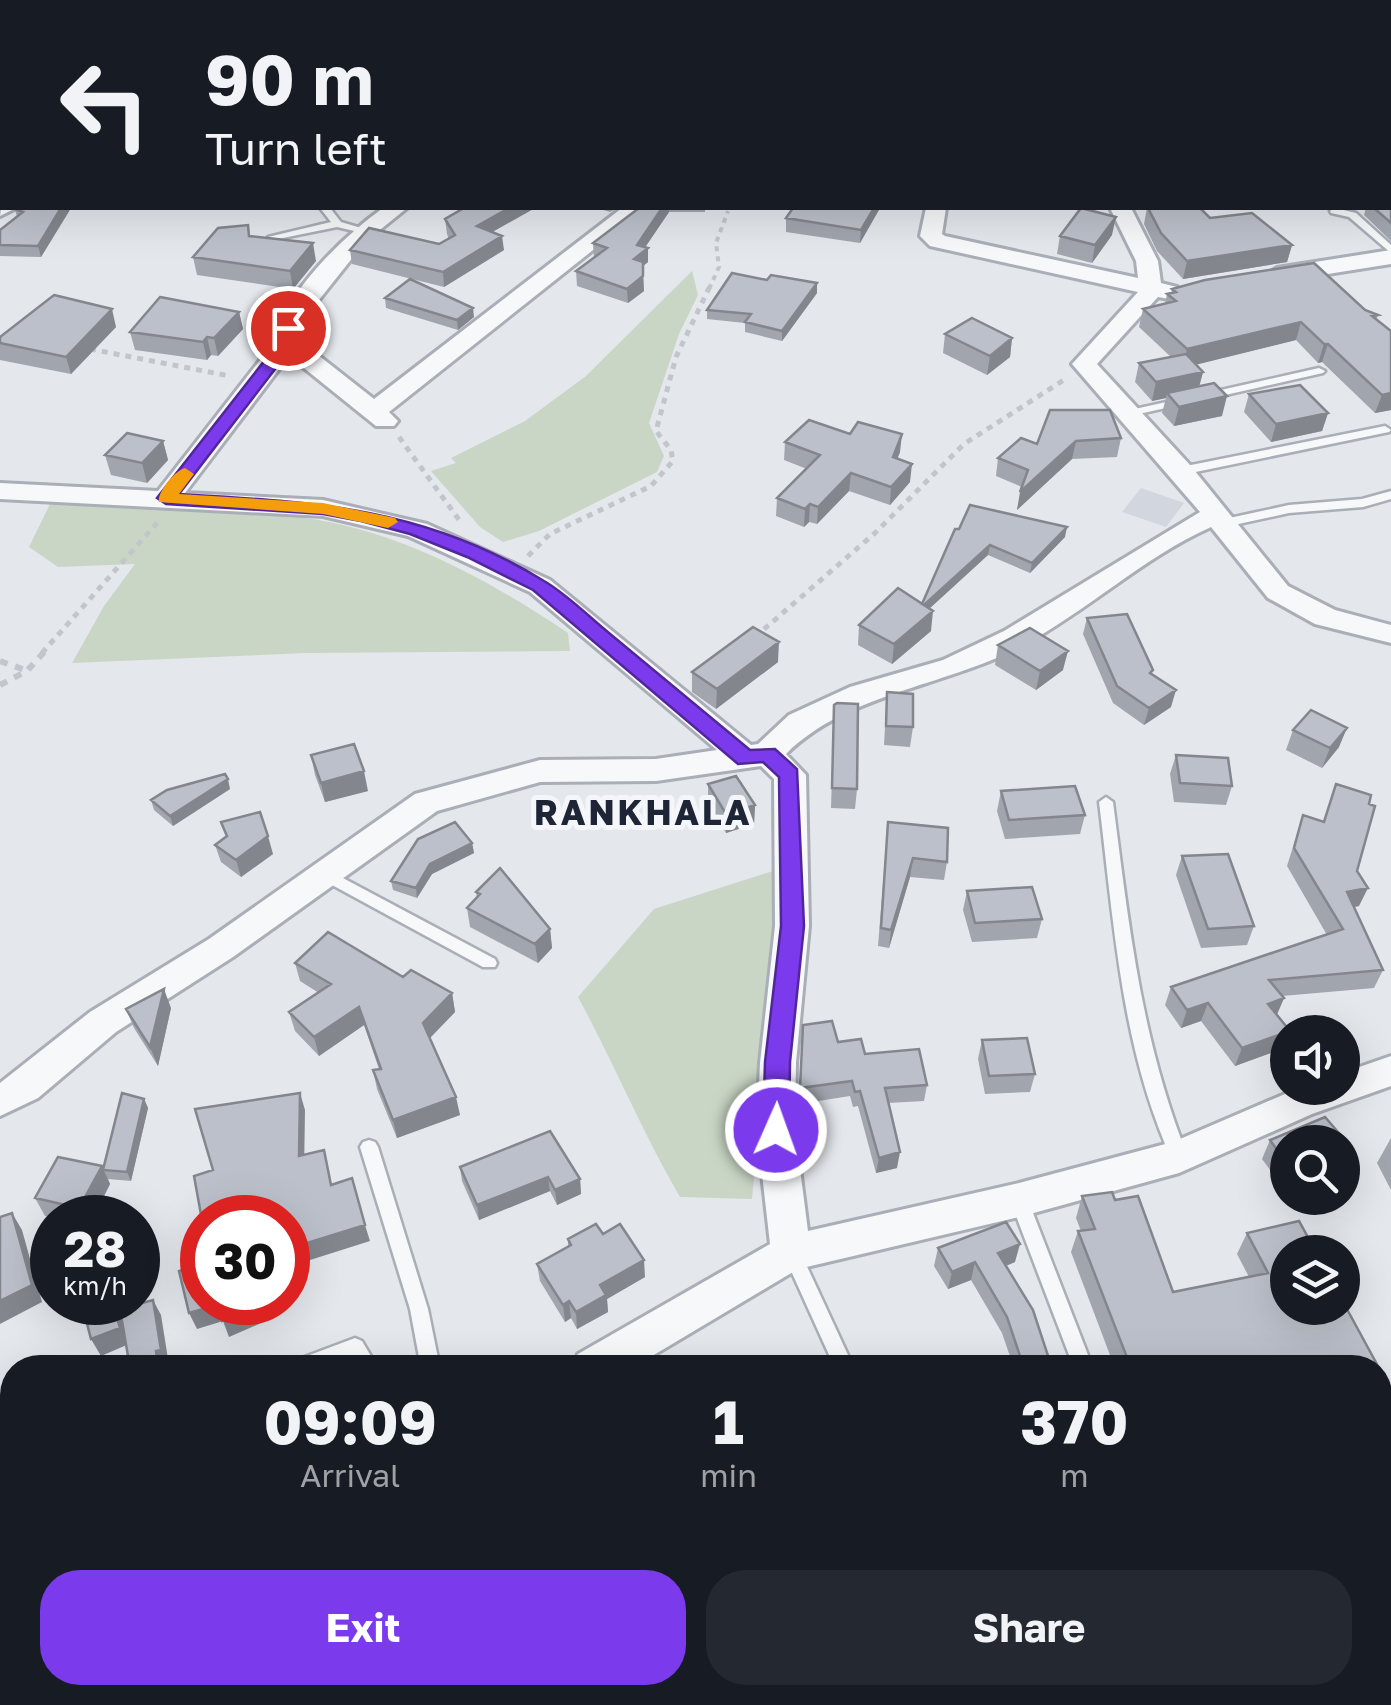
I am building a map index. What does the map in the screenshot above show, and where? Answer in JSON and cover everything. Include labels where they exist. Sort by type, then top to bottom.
[{"type":"street","points":[[171,499],[287,342],[291,319],[363,230],[393,210]]},
{"type":"street","points":[[287,342],[380,415],[420,378],[632,210]]},
{"type":"street","points":[[936,210],[930,236],[938,241],[1151,290],[1200,288]]},
{"type":"street","points":[[1122,210],[1147,260],[1151,290],[1084,364],[1087,370],[1180,471],[1264,578],[1294,603],[1344,623],[1391,634]]},
{"type":"street","points":[[1259,278],[1317,277],[1391,254]]},
{"type":"street","points":[[0,490],[306,507],[362,515],[416,530],[540,586],[756,756],[790,775],[792,926],[778,1062],[776,1130],[792,1252]]},
{"type":"street","points":[[0,1101],[24,1087],[104,1022],[221,948],[426,802],[540,771],[656,770],[756,756],[800,722],[861,694],[953,667],[1014,638],[1190,526],[1218,520]]},
{"type":"street","points":[[616,1355],[755,1270],[792,1252],[1019,1200],[1179,1157],[1299,1103],[1391,1071]]},
{"type":"lane","points":[[327,210],[338,224]]},
{"type":"lane","points":[[1335,211],[1352,215],[1391,254]]},
{"type":"lane","points":[[273,237],[338,224],[363,230]]},
{"type":"lane","points":[[1126,414],[1319,371]]},
{"type":"lane","points":[[1180,471],[1386,430]]},
{"type":"lane","points":[[1218,520],[1288,509],[1363,504],[1391,495]]},
{"type":"lane","points":[[1106,802],[1127,980],[1162,1120],[1179,1157]]},
{"type":"lane","points":[[326,875],[490,963]]},
{"type":"lane","points":[[370,1147],[419,1309],[428,1355]]},
{"type":"lane","points":[[1019,1200],[1079,1355]]},
{"type":"lane","points":[[792,1252],[839,1355]]},
{"type":"lane","points":[[335,1355],[355,1348],[360,1355]]},
{"type":"path","points":[[513,571],[550,534],[650,486],[674,461],[671,450],[656,431],[676,357],[719,267],[716,243],[728,211]]},
{"type":"path","points":[[84,348],[256,382]]},
{"type":"path","points":[[744,646],[875,533],[964,444],[1076,372],[1087,370]]},
{"type":"path","points":[[380,415],[480,543],[474,553]]},
{"type":"path","points":[[0,685],[27,671],[171,499]]},
{"type":"path","points":[[0,660],[27,671]]},
{"type":"shaded area","points":[[1141,488],[1184,503],[1166,527],[1122,512]]},
{"type":"green space","points":[[692,271],[698,295],[679,334],[649,423],[664,456],[657,472],[539,531],[503,542],[480,527],[431,471],[456,463],[451,458],[525,421],[586,376]]},
{"type":"green space","points":[[50,504],[252,512],[351,527],[417,549],[480,579],[568,633],[570,651],[306,653],[72,663],[104,606],[135,564],[58,567],[29,547]]},
{"type":"green space","points":[[773,871],[783,910],[771,985],[752,1199],[680,1197],[578,997],[654,909]]},
{"type":"building","points":[[18,210],[60,210],[38,246],[0,245],[0,230],[23,212]]},
{"type":"building","points":[[461,210],[505,210],[477,226],[502,236],[443,272],[350,250],[369,228],[439,244],[455,235],[445,219]]},
{"type":"building","points":[[636,210],[661,210],[637,245],[648,248],[634,259],[643,262],[643,276],[627,289],[576,271],[607,248],[593,243]]},
{"type":"building","points":[[792,210],[873,210],[861,230],[786,218]]},
{"type":"building","points":[[1080,210],[1116,217],[1095,245],[1060,236]]},
{"type":"building","points":[[1149,210],[1202,210],[1210,218],[1252,213],[1292,245],[1187,261],[1161,233]]},
{"type":"building","points":[[1376,210],[1391,210],[1391,223]]},
{"type":"building","points":[[248,225],[249,236],[313,243],[290,271],[193,257],[218,228]]},
{"type":"building","points":[[1314,263],[1365,310],[1378,315],[1372,316],[1391,331],[1391,393],[1382,395],[1301,322],[1187,349],[1143,309],[1176,301],[1167,294],[1176,292],[1172,289],[1205,280]]},
{"type":"building","points":[[732,273],[817,283],[782,331],[745,322],[751,314],[707,310]]},
{"type":"building","points":[[410,279],[473,308],[457,320],[385,298]]},
{"type":"building","points":[[54,295],[112,309],[66,357],[0,343],[0,337]]},
{"type":"building","points":[[160,297],[239,312],[214,338],[207,337],[203,342],[130,332]]},
{"type":"building","points":[[972,318],[1012,338],[990,356],[945,334]]},
{"type":"building","points":[[1186,354],[1203,372],[1156,382],[1139,363]]},
{"type":"building","points":[[1214,383],[1227,396],[1179,407],[1167,393]]},
{"type":"building","points":[[1300,385],[1328,413],[1276,424],[1249,394]]},
{"type":"building","points":[[1050,410],[1110,410],[1121,438],[1076,441],[1020,492],[1028,470],[998,458],[1021,438],[1037,444]]},
{"type":"building","points":[[809,420],[850,434],[858,422],[902,434],[893,457],[912,464],[891,487],[851,473],[818,507],[810,504],[805,509],[777,498],[820,455],[785,442]]},
{"type":"building","points":[[127,433],[163,441],[142,463],[105,455]]},
{"type":"building","points":[[970,505],[1067,527],[1032,563],[990,545],[924,605],[955,529],[959,529]]},
{"type":"building","points":[[898,588],[933,611],[894,644],[859,625]]},
{"type":"building","points":[[1127,614],[1153,670],[1150,673],[1176,690],[1149,708],[1117,686],[1087,618]]},
{"type":"building","points":[[753,627],[779,642],[717,689],[692,672]]},
{"type":"building","points":[[1030,628],[1068,651],[1040,671],[998,645]]},
{"type":"building","points":[[887,692],[913,694],[913,727],[886,726]]},
{"type":"building","points":[[837,703],[858,704],[857,789],[832,788]]},
{"type":"building","points":[[1311,710],[1347,728],[1330,748],[1293,730]]},
{"type":"building","points":[[354,744],[364,771],[321,783],[311,755]]},
{"type":"building","points":[[1176,755],[1228,758],[1232,786],[1180,783]]},
{"type":"building","points":[[225,774],[228,779],[170,816],[151,800],[167,790]]},
{"type":"building","points":[[736,776],[755,805],[726,814],[708,784]]},
{"type":"building","points":[[1336,784],[1371,795],[1369,804],[1375,806],[1357,871],[1368,888],[1347,892],[1383,970],[1269,980],[1284,998],[1268,1004],[1277,1015],[1270,1015],[1270,1038],[1242,1048],[1208,1003],[1187,1010],[1171,987],[1343,929],[1294,848],[1303,815],[1324,822]]},
{"type":"building","points":[[1075,786],[1085,815],[1009,820],[1001,791]]},
{"type":"building","points":[[260,812],[268,836],[236,860],[215,845],[227,836],[221,822]]},
{"type":"building","points":[[455,822],[472,843],[430,864],[416,888],[391,881],[418,839]]},
{"type":"building","points":[[888,822],[948,828],[947,862],[913,858],[891,930],[881,928]]},
{"type":"building","points":[[1228,854],[1254,926],[1208,929],[1182,856]]},
{"type":"building","points":[[500,868],[550,929],[535,944],[467,908],[480,894],[476,892]]},
{"type":"building","points":[[1032,887],[1042,919],[975,923],[967,891]]},
{"type":"building","points":[[328,932],[403,977],[411,970],[452,993],[423,1023],[456,1097],[393,1120],[373,1070],[381,1069],[359,1007],[314,1037],[289,1012],[331,984],[295,963]]},
{"type":"building","points":[[164,989],[150,1047],[126,1009]]},
{"type":"building","points":[[832,1021],[838,1042],[861,1039],[865,1054],[919,1049],[927,1085],[885,1088],[900,1152],[879,1158],[860,1091],[855,1092],[852,1081],[800,1088],[803,1025]]},
{"type":"building","points":[[1027,1038],[1035,1074],[989,1076],[982,1040]]},
{"type":"building","points":[[122,1093],[144,1099],[127,1172],[103,1170]]},
{"type":"building","points":[[300,1093],[299,1156],[324,1150],[331,1185],[352,1178],[365,1225],[310,1242],[310,1195],[197,1195],[194,1176],[213,1170],[195,1109]]},
{"type":"building","points":[[1325,1117],[1332,1125],[1306,1125]]},
{"type":"building","points":[[550,1131],[580,1179],[555,1190],[548,1177],[477,1205],[460,1167]]},
{"type":"building","points":[[58,1157],[102,1166],[86,1195],[37,1195]]},
{"type":"building","points":[[1112,1192],[1115,1200],[1138,1196],[1173,1292],[1268,1273],[1247,1233],[1299,1221],[1307,1235],[1270,1235],[1270,1325],[1356,1325],[1372,1355],[1126,1355],[1078,1231],[1095,1229],[1082,1196]]},
{"type":"building","points":[[12,1213],[30,1286],[0,1301],[0,1217]]},
{"type":"building","points":[[1006,1222],[1020,1244],[998,1253],[1033,1310],[1048,1355],[1020,1355],[1007,1317],[975,1262],[952,1272],[938,1248]]},
{"type":"building","points":[[596,1224],[603,1234],[620,1224],[644,1260],[600,1285],[606,1295],[576,1312],[569,1301],[563,1305],[537,1264],[571,1245],[568,1239]]},
{"type":"building","points":[[87,1325],[119,1325],[120,1328],[91,1339]]},
{"type":"building","points":[[123,1325],[157,1325],[161,1350],[156,1351],[156,1355],[128,1355]]},
{"type":"slow traffic","points":[[185,474],[166,498],[323,508],[388,522]]},
{"type":"district","name":"RANKHALA","points":[[643,812]]},
{"type":"route","points":[[288,328],[287,342],[166,498],[323,508],[416,530],[474,553],[540,586],[746,758],[767,754],[790,775],[792,926],[778,1062],[776,1130]]}]
